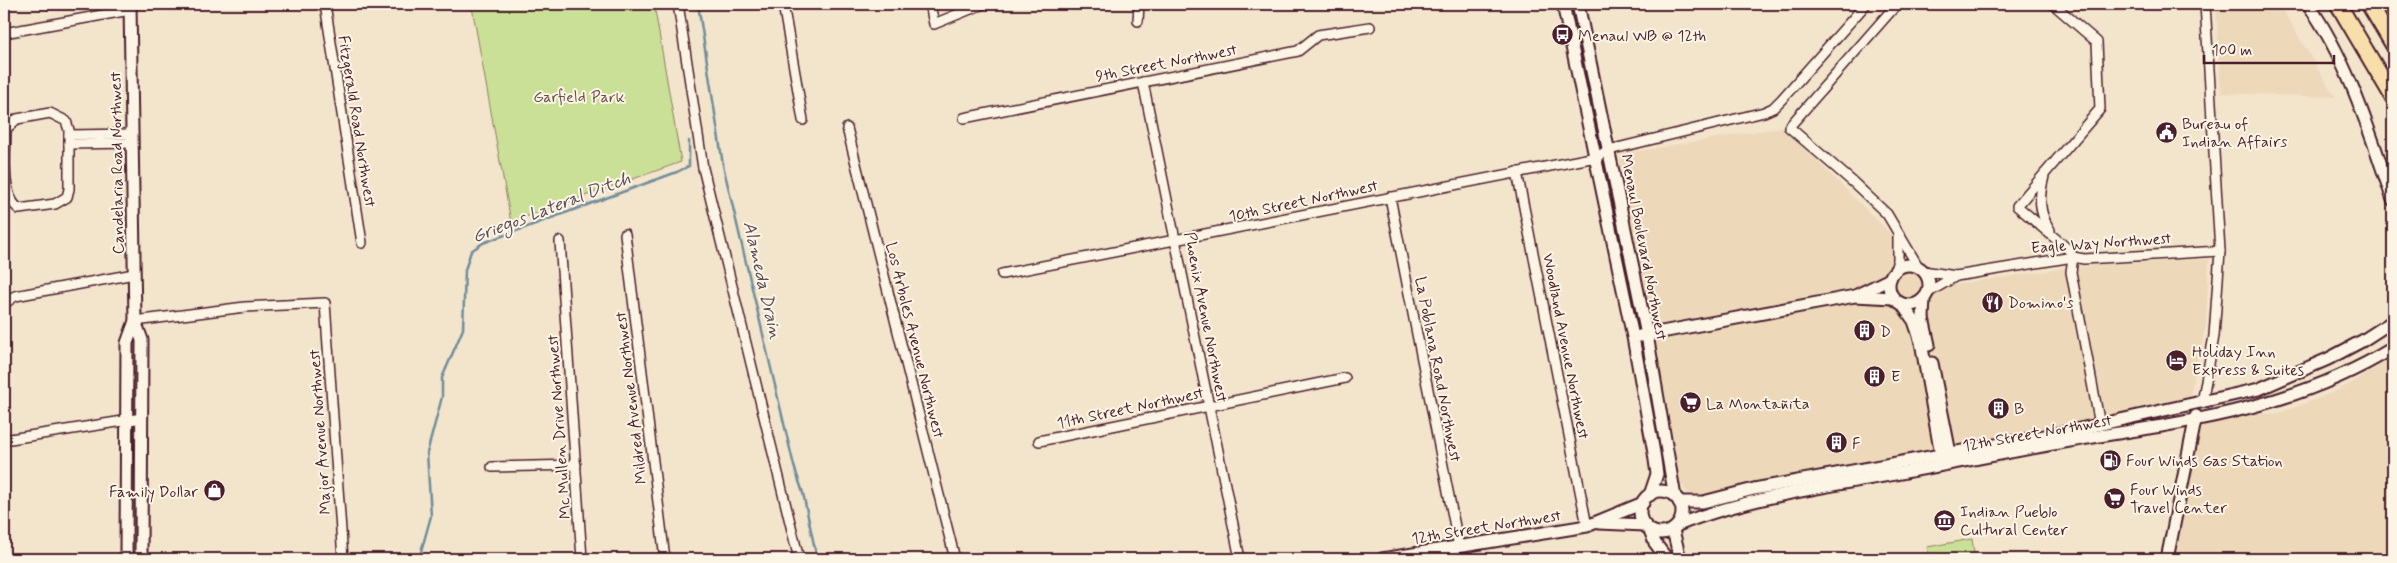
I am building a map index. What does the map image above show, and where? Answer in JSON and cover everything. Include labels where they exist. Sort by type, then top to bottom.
[{"type":"highway","points":[[2338,4],[2393,98]]},
{"type":"highway","points":[[2369,4],[2393,44]]},
{"type":"main road","name":"Menaul Boulevard Northwest","points":[[1564,4],[1633,337],[1656,465],[1656,474],[1646,499]]},
{"type":"main road","name":"Menaul Boulevard Northwest","points":[[1578,4],[1646,335],[1677,500]]},
{"type":"main road","points":[[2308,4],[2317,17],[2362,110],[2393,200]]},
{"type":"main road","name":"Candelaria Road Northwest","points":[[130,7],[135,321],[142,340],[141,559]]},
{"type":"main road","points":[[1855,296],[1907,265],[1921,270],[1928,282],[1923,318],[1947,458]]},
{"type":"main road","points":[[1892,274],[1888,286],[1914,321],[1921,342],[1947,458]]},
{"type":"main road","points":[[1633,337],[1855,296],[1914,304],[1925,296]]},
{"type":"main road","name":"Candelaria Road Northwest","points":[[126,559],[127,343],[135,321]]},
{"type":"main road","name":"12th Street Northwest","points":[[1676,527],[1720,510],[1947,458],[2202,403],[2274,383],[2354,346],[2393,321]]},
{"type":"main road","name":"12th Street Northwest","points":[[1677,500],[1703,502],[1754,489],[2194,421],[2281,400],[2337,378],[2393,348]]},
{"type":"main road","points":[[2167,559],[2194,421],[2202,403]]},
{"type":"main road","points":[[1667,559],[1655,543],[1641,513],[1646,499],[1663,492],[1677,500],[1682,516],[1676,527],[1680,559]]},
{"type":"main road","name":"12th Street Northwest","points":[[1591,524],[1646,499]]},
{"type":"main road","name":"12th Street Northwest","points":[[1382,559],[1591,524],[1648,528]]},
{"type":"main road","points":[[1648,528],[1663,533],[1676,527]]},
{"type":"street","name":"Fitzgerald Road Northwest","points":[[325,4],[362,243]]},
{"type":"street","points":[[678,4],[703,168],[799,559]]},
{"type":"street","points":[[783,4],[803,120]]},
{"type":"street","points":[[930,4],[934,24],[983,4]]},
{"type":"street","points":[[1138,21],[1139,4]]},
{"type":"street","name":"10th Street Northwest","points":[[1002,274],[1596,157],[1609,150],[1773,108],[1866,4]]},
{"type":"street","points":[[1896,4],[1788,127],[1886,214],[1921,270]]},
{"type":"street","points":[[2053,4],[2096,42],[2100,109],[2017,206],[2069,250],[2073,257],[2071,272],[2100,425]]},
{"type":"street","points":[[2202,403],[2214,336],[2220,251],[2205,4]]},
{"type":"street","points":[[4,33],[130,7]]},
{"type":"street","name":"9th Street Northwest","points":[[964,118],[1298,51],[1312,37],[1318,35],[1370,27]]},
{"type":"street","name":"Phoenix Avenue Northwest","points":[[1143,82],[1177,241],[1240,559]]},
{"type":"street","points":[[50,113],[66,121],[69,140],[67,197],[55,204],[19,209],[12,205],[6,192],[6,129],[17,119],[50,113]]},
{"type":"street","name":"Los Arboles Avenue Northwest","points":[[847,128],[955,559]]},
{"type":"street","points":[[69,140],[132,139]]},
{"type":"street","name":"Woodland Avenue Northwest","points":[[1517,172],[1591,524]]},
{"type":"street","points":[[2044,175],[2040,193],[2041,212],[2054,237]]},
{"type":"street","name":"La Poblana Road Northwest","points":[[1390,197],[1459,547]]},
{"type":"street","points":[[1892,274],[1898,260],[1898,232]]},
{"type":"street","name":"Mildred Avenue Northwest","points":[[625,234],[665,559]]},
{"type":"street","name":"Mc Mullen Drive Northwest","points":[[560,242],[582,559]]},
{"type":"street","name":"Eagle Way Northwest","points":[[1921,270],[1956,276],[2073,257],[2084,259],[2220,251]]},
{"type":"street","points":[[4,304],[15,296],[134,274]]},
{"type":"street","name":"Eagle Way Northwest","points":[[1925,296],[1956,276]]},
{"type":"street","name":"Major Avenue Northwest","points":[[135,321],[245,307],[326,303],[343,559]]},
{"type":"street","name":"11th Street Northwest","points":[[1039,441],[1344,378]]},
{"type":"street","points":[[4,440],[142,418]]},
{"type":"street","points":[[492,467],[576,466]]},
{"type":"shaded area","points":[[2216,4],[2279,4],[2335,97],[2221,93]]},
{"type":"shaded area","points":[[1783,127],[1923,266],[1953,285],[2079,266],[2209,259],[2206,324],[2189,400],[1701,494],[1689,493],[1684,489],[1678,477],[1656,343],[1620,168],[1621,154]]},
{"type":"shaded area","points":[[2393,361],[2393,559],[2171,559],[2200,429],[2205,425],[2254,413],[2276,414],[2320,398],[2348,385],[2381,365]]},
{"type":"green space","name":"Garfield Park","points":[[492,4],[654,4],[681,162],[511,222],[472,7]]},
{"type":"green space","points":[[1972,539],[1973,559],[1930,559],[1927,547]]},
{"type":"waterway","name":"Alameda Drain","points":[[698,4],[723,165],[794,466],[803,493],[817,559]]},
{"type":"waterway","name":"Griegos Lateral Ditch","points":[[419,559],[431,516],[427,453],[442,397],[442,378],[463,329],[465,270],[471,251],[483,243],[689,166],[689,141]]},
{"type":"place","name":"Menaul WB @ 12th","points":[[1562,35]]},
{"type":"place","name":"Bureau of Indian Affairs","points":[[2166,132]]},
{"type":"place","name":"Domino's","points":[[1992,302]]},
{"type":"place","name":"D","points":[[1864,331]]},
{"type":"place","name":"Holiday Inn Express & Suites","points":[[2176,360]]},
{"type":"place","name":"E","points":[[1875,376]]},
{"type":"place","name":"La Montañita","points":[[1690,403]]},
{"type":"place","name":"B","points":[[1998,408]]},
{"type":"place","name":"F","points":[[1836,443]]},
{"type":"place","name":"Four Winds Gas Station","points":[[2110,460]]},
{"type":"place","name":"Family Dollar","points":[[214,491]]},
{"type":"place","name":"Four Winds Travel Center","points":[[2114,498]]},
{"type":"place","name":"Indian Pueblo Cultural Center","points":[[1944,520]]}]
